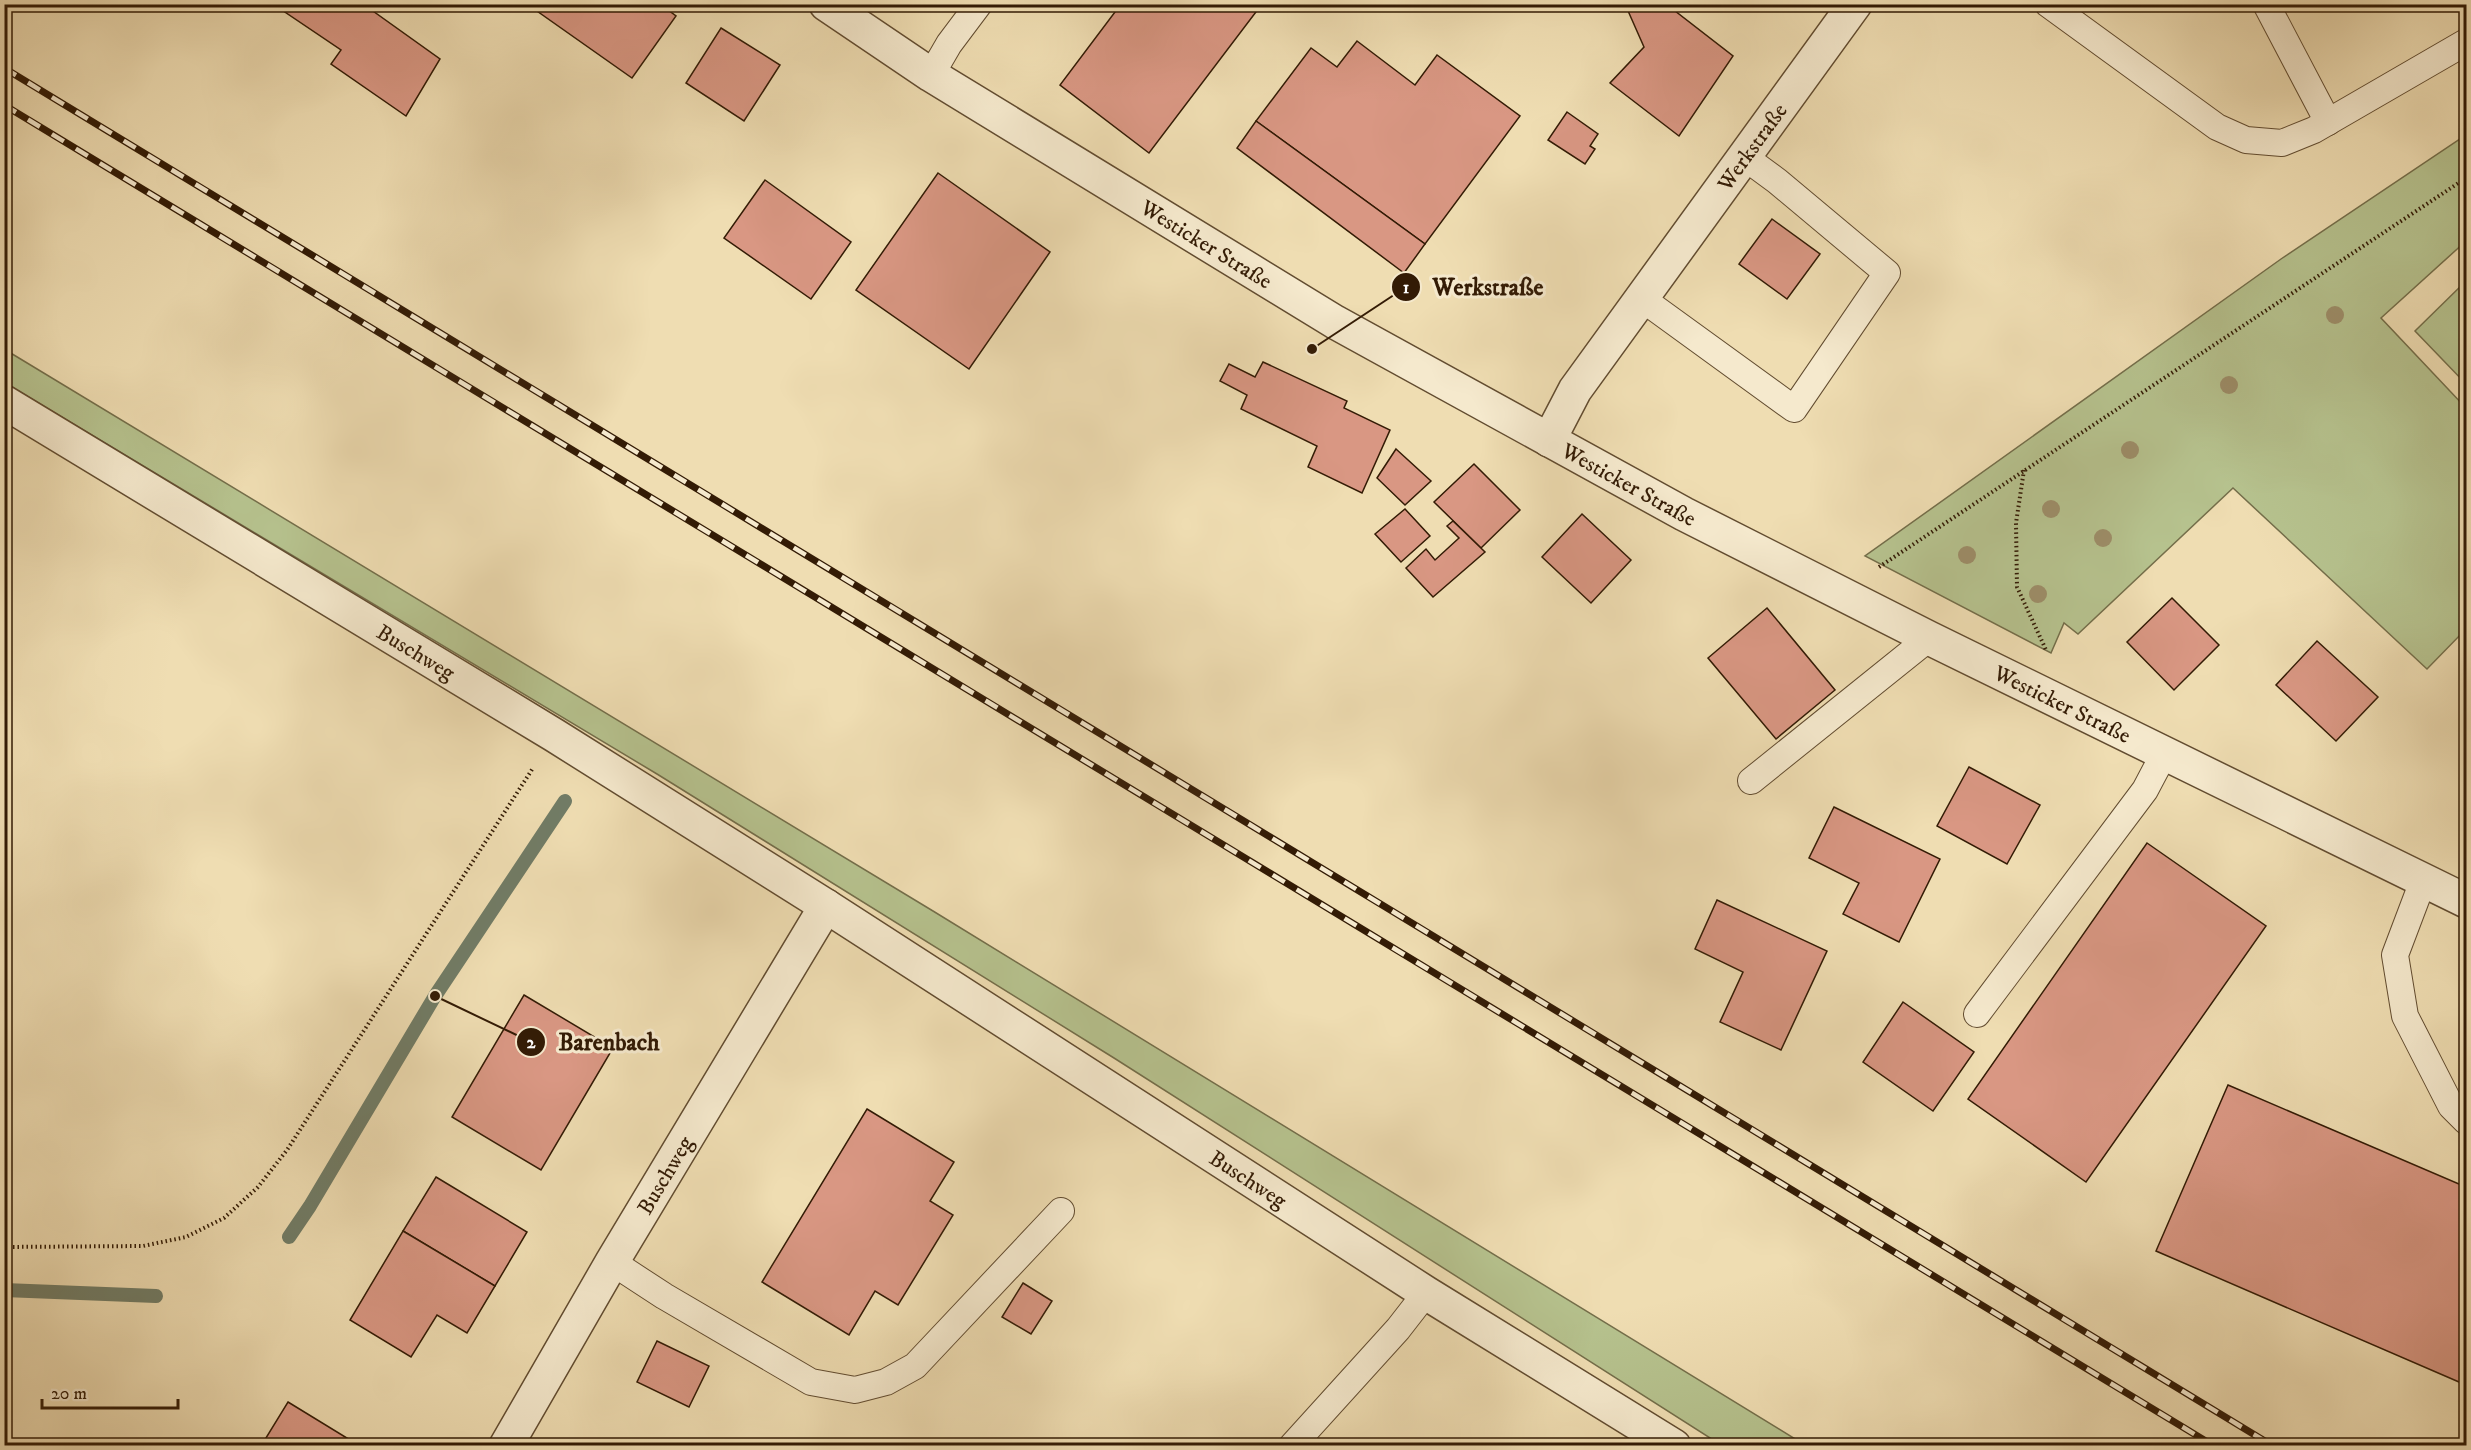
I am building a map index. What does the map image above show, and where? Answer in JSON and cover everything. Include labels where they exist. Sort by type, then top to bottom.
[{"type":"street","name":"Westicker Straße","points":[[826,4],[931,75],[1335,322],[1684,514],[1929,638],[2466,901]]},
{"type":"street","name":"Werkstraße","points":[[1550,440],[1575,390],[1855,4]]},
{"type":"street","name":"Buschweg","points":[[4,402],[554,735],[826,906],[1426,1293],[1674,1446]]},
{"type":"street","name":"Buschweg","points":[[506,1446],[612,1262],[826,906]]},
{"type":"lane","points":[[931,75],[949,44],[979,4]]},
{"type":"lane","points":[[2048,4],[2217,127],[2246,140],[2282,144],[2328,122],[2466,42]]},
{"type":"lane","points":[[2266,4],[2328,122]]},
{"type":"lane","points":[[1641,298],[1794,409],[1887,273],[1777,181],[1743,156]]},
{"type":"lane","points":[[1751,781],[1929,638]]},
{"type":"lane","points":[[1977,1014],[2145,790],[2164,754]]},
{"type":"lane","points":[[2423,881],[2395,955],[2405,1016],[2451,1106],[2466,1121]]},
{"type":"lane","points":[[612,1262],[664,1296],[811,1382],[855,1390],[886,1382],[915,1366],[1061,1211]]},
{"type":"lane","points":[[1292,1446],[1398,1329],[1426,1293]]},
{"type":"path","points":[[1855,601],[1871,572],[2466,178]]},
{"type":"path","points":[[2024,469],[2016,523],[2017,587],[2047,652]]},
{"type":"path","points":[[4,1247],[143,1246],[186,1237],[224,1218],[258,1187],[287,1150],[554,735]]},
{"type":"green space","points":[[2466,135],[2466,241],[2381,318],[2466,408],[2466,629],[2427,669],[2233,488],[2078,634],[2064,623],[2051,653],[1865,556],[2281,259]]},
{"type":"green space","points":[[2466,281],[2466,384],[2415,331]]},
{"type":"green space","points":[[4,349],[933,911],[1805,1445],[1721,1445],[1114,1058],[657,774],[5,383]]},
{"type":"building","points":[[273,4],[363,4],[440,59],[406,116],[331,64],[341,50]]},
{"type":"building","points":[[527,4],[660,4],[676,16],[632,78]]},
{"type":"building","points":[[1121,4],[1262,4],[1149,153],[1060,85]]},
{"type":"building","points":[[1625,4],[1666,4],[1733,56],[1679,136],[1610,83],[1644,47]]},
{"type":"building","points":[[721,28],[780,65],[744,121],[686,83]]},
{"type":"building","points":[[1357,41],[1415,85],[1437,55],[1520,116],[1425,244],[1256,121],[1311,48],[1337,67]]},
{"type":"building","points":[[1567,112],[1598,134],[1590,146],[1595,149],[1585,164],[1548,140]]},
{"type":"building","points":[[1256,121],[1425,244],[1404,273],[1237,148]]},
{"type":"building","points":[[938,173],[1050,252],[969,369],[856,290]]},
{"type":"building","points":[[765,180],[851,242],[811,299],[724,238]]},
{"type":"building","points":[[1772,219],[1820,254],[1787,299],[1739,264]]},
{"type":"building","points":[[1263,362],[1347,401],[1344,408],[1390,430],[1362,493],[1308,467],[1317,446],[1241,409],[1247,395],[1220,381],[1229,364],[1255,377]]},
{"type":"building","points":[[1396,449],[1431,481],[1405,505],[1377,478]]},
{"type":"building","points":[[1474,464],[1520,510],[1481,548],[1434,502]]},
{"type":"building","points":[[1405,509],[1430,536],[1401,562],[1375,534]]},
{"type":"building","points":[[1582,514],[1631,560],[1591,603],[1542,557]]},
{"type":"building","points":[[1453,521],[1485,552],[1433,597],[1406,568],[1426,549],[1435,560],[1459,538],[1447,526]]},
{"type":"building","points":[[2172,598],[2219,645],[2174,690],[2127,642]]},
{"type":"building","points":[[1767,608],[1835,690],[1776,739],[1708,658]]},
{"type":"building","points":[[2317,641],[2378,697],[2336,741],[2276,685]]},
{"type":"building","points":[[1969,767],[2040,805],[2007,864],[1937,826]]},
{"type":"building","points":[[1834,807],[1940,859],[1899,942],[1843,914],[1859,883],[1809,858]]},
{"type":"building","points":[[2147,843],[2266,926],[2086,1182],[1968,1099]]},
{"type":"building","points":[[1717,900],[1827,951],[1781,1050],[1720,1022],[1743,972],[1695,949]]},
{"type":"building","points":[[524,995],[613,1048],[541,1170],[452,1117]]},
{"type":"building","points":[[1903,1002],[1974,1052],[1933,1111],[1863,1062]]},
{"type":"building","points":[[2228,1085],[2466,1187],[2466,1385],[2156,1251]]},
{"type":"building","points":[[867,1109],[954,1162],[930,1201],[953,1215],[898,1305],[875,1291],[849,1335],[762,1282]]},
{"type":"building","points":[[436,1177],[527,1232],[495,1286],[403,1231]]},
{"type":"building","points":[[403,1231],[495,1286],[467,1333],[437,1315],[411,1357],[350,1320]]},
{"type":"building","points":[[1023,1283],[1052,1301],[1031,1334],[1002,1317]]},
{"type":"building","points":[[657,1341],[709,1366],[689,1407],[637,1382]]},
{"type":"building","points":[[288,1402],[360,1446],[261,1446]]},
{"type":"waterway","points":[[289,1237],[310,1206],[435,996],[565,801]]},
{"type":"waterway","points":[[4,1290],[156,1296]]},
{"type":"railway","points":[[4,68],[2273,1446]]},
{"type":"railway","points":[[4,105],[2214,1446]]},
{"type":"place","name":"Werkstraße","points":[[1312,349]]},
{"type":"place","name":"Barenbach","points":[[435,996]]}]
